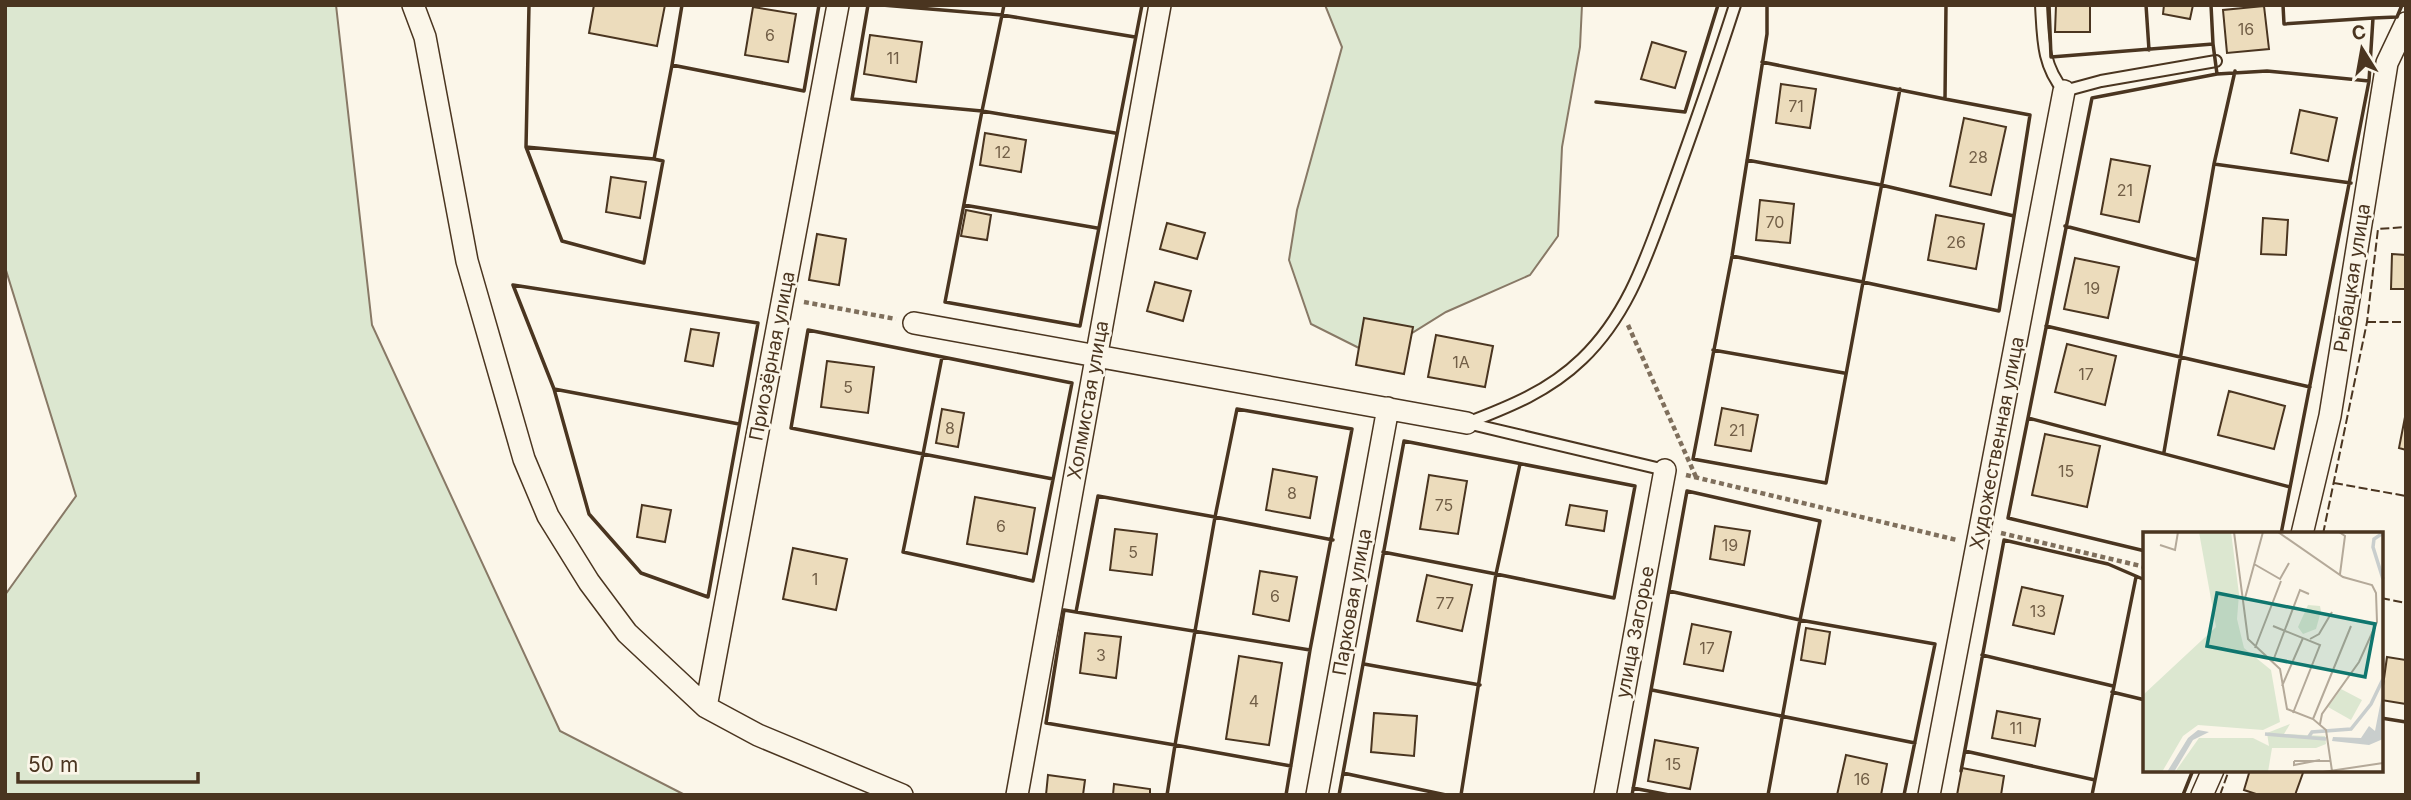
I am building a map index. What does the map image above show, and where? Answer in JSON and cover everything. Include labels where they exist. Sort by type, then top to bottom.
[{"type":"street","points":[[413,5],[425,37],[467,261],[524,460],[548,516],[589,582],[627,633],[706,707],[758,735],[902,795]]},
{"type":"street","points":[[425,5],[425,37]]},
{"type":"street","name":"Приозёрная улица","points":[[706,707],[838,5]]},
{"type":"street","name":"Холмистая улица","points":[[1017,795],[1160,5]]},
{"type":"street","name":"Рыбацкая улица","points":[[2302,532],[2330,416],[2387,63],[2406,23]]},
{"type":"street","name":"Художественная улица","points":[[1929,795],[2064,91]]},
{"type":"street","points":[[914,323],[1467,423]]},
{"type":"street","name":"Парковая улица","points":[[1317,795],[1388,408]]},
{"type":"street","name":"улица Загорье","points":[[1605,795],[1665,470]]},
{"type":"street","points":[[2202,795],[2212,772]]},
{"type":"lane","points":[[1467,423],[1530,398],[1582,359],[1622,312],[1639,275],[1700,112],[1735,5]]},
{"type":"lane","points":[[2041,5],[2044,55],[2052,76],[2064,91],[2101,80],[2216,61]]},
{"type":"lane","points":[[1467,423],[1665,470]]},
{"type":"path","points":[[783,298],[914,323]]},
{"type":"path","points":[[1622,312],[1697,478]]},
{"type":"path","points":[[1665,470],[1978,545],[2004,531],[2143,567]]},
{"type":"green space","points":[[5,5],[336,5],[372,325],[560,731],[685,795],[5,795],[5,595],[76,496],[5,267]]},
{"type":"green space","points":[[1325,5],[1582,5],[1580,47],[1562,147],[1558,236],[1530,275],[1446,312],[1375,356],[1311,324],[1289,260],[1297,210],[1342,47]]},
{"type":"building","points":[[594,5],[665,5],[657,46],[589,33]]},
{"type":"building","points":[[2056,5],[2090,5],[2090,32],[2055,32]]},
{"type":"building","points":[[2164,5],[2193,5],[2190,19],[2163,14]]},
{"type":"building","points":[[2264,6],[2269,49],[2227,53],[2223,10]]},
{"type":"building","points":[[753,7],[796,14],[788,62],[745,55]]},
{"type":"building","points":[[870,35],[922,42],[916,82],[864,74]]},
{"type":"building","points":[[1652,42],[1686,52],[1675,88],[1641,79]]},
{"type":"building","points":[[1781,84],[1816,89],[1810,128],[1776,123]]},
{"type":"building","points":[[2300,110],[2337,118],[2328,161],[2291,153]]},
{"type":"building","points":[[1964,118],[2006,127],[1991,195],[1950,186]]},
{"type":"building","points":[[985,133],[1026,140],[1021,172],[980,165]]},
{"type":"building","points":[[2111,159],[2150,166],[2139,222],[2101,214]]},
{"type":"building","points":[[611,177],[646,182],[640,218],[606,212]]},
{"type":"building","points":[[1760,200],[1794,204],[1790,243],[1756,240]]},
{"type":"building","points":[[966,210],[991,215],[987,240],[961,236]]},
{"type":"building","points":[[1936,215],[1984,224],[1976,269],[1928,260]]},
{"type":"building","points":[[2263,218],[2288,220],[2286,255],[2261,254]]},
{"type":"building","points":[[1167,223],[1205,233],[1197,259],[1160,249]]},
{"type":"building","points":[[817,234],[846,239],[839,285],[809,280]]},
{"type":"building","points":[[2392,254],[2406,255],[2406,289],[2391,289]]},
{"type":"building","points":[[2075,258],[2119,267],[2108,318],[2064,309]]},
{"type":"building","points":[[1155,282],[1191,291],[1183,321],[1147,311]]},
{"type":"building","points":[[1364,318],[1413,327],[1404,374],[1356,365]]},
{"type":"building","points":[[691,329],[719,333],[713,366],[685,361]]},
{"type":"building","points":[[1436,335],[1493,346],[1485,387],[1428,377]]},
{"type":"building","points":[[2067,344],[2116,356],[2105,405],[2055,392]]},
{"type":"building","points":[[827,361],[874,367],[868,413],[821,407]]},
{"type":"building","points":[[2229,391],[2285,406],[2274,449],[2218,435]]},
{"type":"building","points":[[1722,408],[1758,415],[1751,451],[1715,445]]},
{"type":"building","points":[[942,409],[964,413],[958,447],[936,443]]},
{"type":"building","points":[[2406,412],[2406,450],[2399,448]]},
{"type":"building","points":[[2045,434],[2100,446],[2087,507],[2032,495]]},
{"type":"building","points":[[1273,469],[1317,477],[1310,518],[1266,510]]},
{"type":"building","points":[[1429,475],[1467,481],[1458,534],[1420,529]]},
{"type":"building","points":[[975,497],[1035,508],[1027,554],[967,544]]},
{"type":"building","points":[[642,505],[671,510],[665,542],[637,537]]},
{"type":"building","points":[[1570,505],[1607,511],[1604,531],[1566,525]]},
{"type":"building","points":[[1715,526],[1750,531],[1744,565],[1710,559]]},
{"type":"building","points":[[1115,529],[1157,534],[1152,575],[1110,570]]},
{"type":"building","points":[[793,548],[847,559],[836,610],[783,599]]},
{"type":"building","points":[[1260,571],[1297,577],[1289,621],[1253,614]]},
{"type":"building","points":[[1427,575],[1472,585],[1462,631],[1417,621]]},
{"type":"building","points":[[2022,587],[2063,596],[2054,634],[2013,625]]},
{"type":"building","points":[[1692,624],[1731,632],[1723,671],[1684,664]]},
{"type":"building","points":[[1806,628],[1830,632],[1825,664],[1801,660]]},
{"type":"building","points":[[1085,633],[1121,637],[1116,678],[1080,673]]},
{"type":"building","points":[[1239,656],[1282,663],[1269,745],[1226,739]]},
{"type":"building","points":[[2387,657],[2406,660],[2406,704],[2383,700]]},
{"type":"building","points":[[1997,711],[2040,719],[2035,746],[1992,738]]},
{"type":"building","points":[[1374,713],[1417,716],[1414,756],[1371,752]]},
{"type":"building","points":[[1655,740],[1698,748],[1690,789],[1648,781]]},
{"type":"building","points":[[1846,755],[1887,764],[1881,795],[1837,795]]},
{"type":"building","points":[[1962,768],[2004,776],[2001,795],[1957,795]]},
{"type":"building","points":[[2249,772],[2303,772],[2295,795],[2259,795],[2244,790]]},
{"type":"building","points":[[1048,775],[1085,780],[1083,795],[1046,795]]},
{"type":"building","points":[[1114,784],[1150,789],[1150,795],[1113,795]]},
{"type":"fence","points":[[2323,532],[2367,322],[2378,229],[2406,227]]},
{"type":"fence","points":[[2367,322],[2406,322]]},
{"type":"fence","points":[[2334,483],[2406,496]]},
{"type":"fence","points":[[2383,598],[2406,603]]},
{"type":"fence","points":[[2220,795],[2228,772]]},
{"type":"wall","points":[[529,5],[526,147],[562,241],[644,263],[663,161],[654,159],[672,65],[804,91],[819,5]]},
{"type":"wall","points":[[672,65],[682,5]]},
{"type":"wall","points":[[868,5],[852,99],[982,111],[945,302],[1080,326],[1142,5]]},
{"type":"wall","points":[[882,5],[1002,15],[1004,5]]},
{"type":"wall","points":[[1596,102],[1685,112],[1718,5]]},
{"type":"wall","points":[[1767,5],[1767,34],[1732,256],[1693,459],[1826,483],[1863,282],[1999,311],[2030,115],[1945,99],[1946,5]]},
{"type":"wall","points":[[2049,5],[2051,57],[2213,44],[2217,74],[2092,98],[2008,518],[2143,551]]},
{"type":"wall","points":[[2146,5],[2149,50]]},
{"type":"wall","points":[[2211,5],[2213,44]]},
{"type":"wall","points":[[2283,5],[2284,24],[2373,18]]},
{"type":"wall","points":[[2281,532],[2369,81],[2373,18],[2397,17],[2402,5]]},
{"type":"wall","points":[[1115,133],[982,111],[1002,15],[1135,37]]},
{"type":"wall","points":[[1762,62],[1945,99]]},
{"type":"wall","points":[[2164,452],[2214,164],[2235,71]]},
{"type":"wall","points":[[2217,74],[2267,71],[2369,81]]},
{"type":"wall","points":[[1732,256],[1863,282],[1900,89]]},
{"type":"wall","points":[[526,147],[654,159]]},
{"type":"wall","points":[[1747,160],[1881,185],[2014,216]]},
{"type":"wall","points":[[2214,164],[2351,183]]},
{"type":"wall","points":[[964,205],[1097,228]]},
{"type":"wall","points":[[2065,226],[2197,260]]},
{"type":"wall","points":[[513,285],[758,323],[708,597],[641,573],[589,514],[554,389],[513,285]]},
{"type":"wall","points":[[2046,326],[2310,387]]},
{"type":"wall","points":[[808,330],[1072,383],[1033,581],[903,552],[923,454],[791,428],[808,330]]},
{"type":"wall","points":[[1713,350],[1844,373]]},
{"type":"wall","points":[[942,357],[923,454],[1053,479]]},
{"type":"wall","points":[[554,389],[739,424]]},
{"type":"wall","points":[[1167,795],[1175,745],[1046,723],[1064,610],[1076,612],[1098,496],[1215,517],[1237,409],[1352,429],[1310,650],[1286,795]]},
{"type":"wall","points":[[2028,418],[2290,487]]},
{"type":"wall","points":[[1339,795],[1404,441],[1635,486],[1614,598],[1496,574],[1461,795]]},
{"type":"wall","points":[[1383,552],[1496,574],[1520,464]]},
{"type":"wall","points":[[1632,795],[1687,491],[1820,521],[1800,620],[1935,644],[1904,795]]},
{"type":"wall","points":[[1291,766],[1175,745],[1215,517],[1333,540]]},
{"type":"wall","points":[[1961,771],[2004,540],[2108,564],[2143,579]]},
{"type":"wall","points":[[2092,795],[2136,577]]},
{"type":"wall","points":[[1669,591],[1800,620],[1768,795]]},
{"type":"wall","points":[[1076,612],[1310,650]]},
{"type":"wall","points":[[1982,655],[2113,686]]},
{"type":"wall","points":[[1364,664],[1480,685]]},
{"type":"wall","points":[[1652,690],[1915,743]]},
{"type":"wall","points":[[2112,692],[2143,700]]},
{"type":"wall","points":[[2383,718],[2406,722]]},
{"type":"wall","points":[[1965,751],[2095,780]]},
{"type":"wall","points":[[2183,795],[2192,772]]},
{"type":"wall","points":[[1343,773],[1446,795]]},
{"type":"wall","points":[[1633,788],[1669,795]]}]
